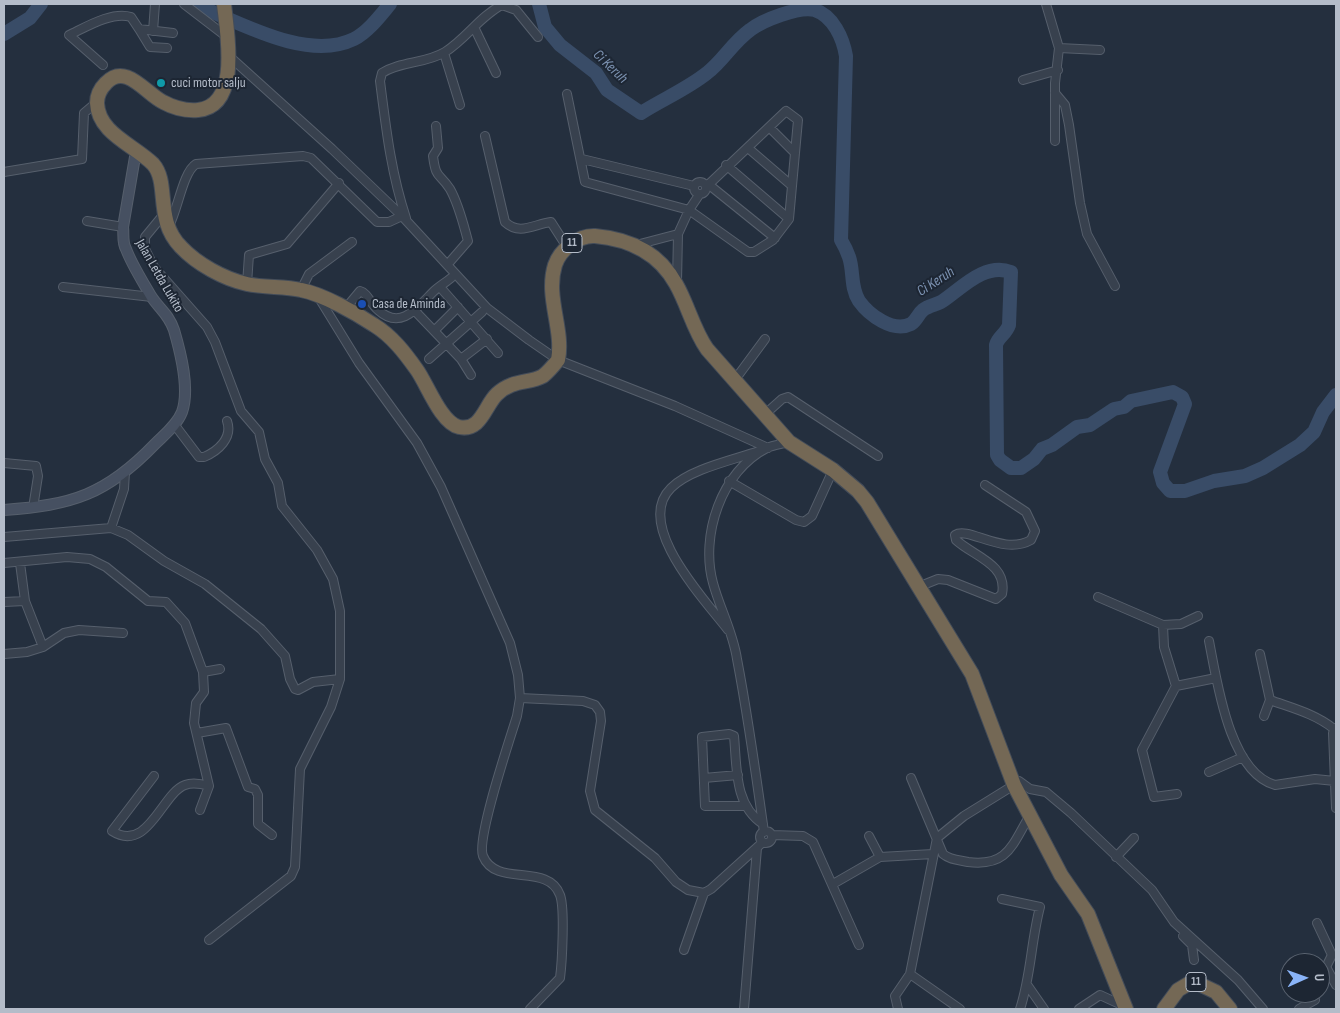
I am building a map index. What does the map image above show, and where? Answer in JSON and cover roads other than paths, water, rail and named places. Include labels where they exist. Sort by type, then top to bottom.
[{"type":"highway","points":[[224,4],[228,78],[221,97],[211,106],[195,110],[179,108],[153,96],[139,82],[119,76],[111,78],[100,88],[97,102],[99,114],[107,127],[152,163],[158,172],[167,230],[179,246],[199,263],[247,284],[301,290],[318,295],[381,329],[398,345],[419,372],[426,389],[445,416],[460,427],[476,423],[498,393],[515,382],[542,377],[558,360]]},
{"type":"highway","name":"11","points":[[558,360],[559,341],[552,279],[557,259],[567,247],[588,236],[636,245],[654,256],[677,285],[700,340],[763,416],[789,442],[832,470],[858,491],[867,502],[972,674],[1013,783],[1062,875],[1088,914],[1125,1007]]},
{"type":"highway","name":"11","points":[[1164,1009],[1183,985],[1193,981],[1216,992],[1230,1009]]},
{"type":"street","points":[[153,31],[155,4]]},
{"type":"street","points":[[184,4],[227,36]]},
{"type":"street","points":[[1046,4],[1059,48],[1055,93],[1055,141]]},
{"type":"street","points":[[404,219],[394,182],[380,81],[382,73],[388,69],[423,62],[444,53],[493,10],[502,5],[514,5],[538,38]]},
{"type":"street","points":[[103,65],[69,35],[98,22],[122,15],[131,16],[150,47],[166,48]]},
{"type":"street","points":[[474,27],[496,73]]},
{"type":"street","points":[[139,30],[173,33]]},
{"type":"street","points":[[1059,48],[1100,50]]},
{"type":"street","points":[[444,53],[460,105]]},
{"type":"street","points":[[228,55],[332,149],[404,219],[488,308],[558,360],[675,406],[768,448]]},
{"type":"street","points":[[1023,80],[1058,70]]},
{"type":"street","points":[[1055,93],[1065,105],[1080,203],[1087,234],[1115,286]]},
{"type":"street","points":[[567,94],[582,158],[585,182],[689,210],[748,252],[754,252],[775,238],[789,218],[798,120],[786,111],[748,148],[726,165],[708,185],[705,192],[699,195],[689,210],[678,234],[677,285]]},
{"type":"street","points":[[4,172],[82,159],[84,112],[97,102]]},
{"type":"street","points":[[436,126],[438,148],[433,156],[435,173],[449,188],[468,240],[448,264]]},
{"type":"street","points":[[769,127],[795,153]]},
{"type":"street","points":[[485,136],[505,222],[510,227],[523,230],[551,222],[567,247]]},
{"type":"street","points":[[748,148],[791,185]]},
{"type":"street","name":"Jalan Letda Lukito","points":[[4,510],[33,508],[70,502],[91,494],[125,472],[151,449],[182,413],[185,394],[184,380],[174,331],[166,312],[152,297],[126,250],[123,227],[136,151]]},
{"type":"street","points":[[167,230],[177,210],[186,176],[196,164],[303,156],[311,158],[378,222],[404,219]]},
{"type":"street","points":[[582,158],[694,186],[701,182],[708,185],[775,238]]},
{"type":"street","points":[[726,165],[789,218]]},
{"type":"street","points":[[247,284],[249,256],[288,244],[339,183]]},
{"type":"street","points":[[694,186],[694,191],[699,195]]},
{"type":"street","points":[[164,214],[145,237],[145,249],[154,267],[207,327],[224,364],[241,411],[258,432],[265,459],[278,483],[282,506],[326,563],[337,590],[340,611],[340,679],[330,707],[300,769],[295,867],[291,876],[209,940]]},
{"type":"street","points":[[87,221],[123,227]]},
{"type":"street","points":[[636,245],[678,234]]},
{"type":"street","points":[[301,290],[309,274],[352,242]]},
{"type":"street","points":[[345,309],[360,291],[364,293],[379,312],[386,315],[406,317],[451,278]]},
{"type":"street","points":[[63,287],[152,297]]},
{"type":"street","points":[[440,287],[498,353]]},
{"type":"street","points":[[318,295],[359,363],[417,444],[441,487],[510,643],[518,675],[520,698],[517,716],[485,830],[482,854],[486,861],[498,871],[542,878],[557,889],[560,895],[562,908],[560,978],[530,1009]]},
{"type":"street","points":[[434,331],[458,307]]},
{"type":"street","points":[[415,311],[461,359],[471,375]]},
{"type":"street","points":[[429,359],[482,312]]},
{"type":"street","points":[[461,359],[487,339]]},
{"type":"street","points":[[734,381],[765,339]]},
{"type":"street","points":[[763,416],[782,398],[788,397],[878,456]]},
{"type":"street","points":[[174,424],[199,457],[204,458],[228,438],[230,431],[227,421]]},
{"type":"street","points":[[734,637],[676,562],[662,531],[661,509],[664,498],[670,488],[690,475],[789,442]]},
{"type":"street","points":[[744,1009],[760,838],[766,830],[734,637],[713,583],[710,562],[710,536],[714,516],[730,481],[749,461],[768,448]]},
{"type":"street","points":[[4,463],[36,466],[38,476],[33,508]]},
{"type":"street","points":[[730,481],[796,520],[804,522],[812,516],[832,470]]},
{"type":"street","points":[[111,528],[124,489],[125,472]]},
{"type":"street","points":[[918,587],[938,579],[948,580],[996,599],[1002,594],[1000,576],[994,565],[966,550],[956,540],[956,535],[960,532],[969,533],[979,539],[1009,546],[1031,540],[1035,531],[1026,512],[985,485]]},
{"type":"street","points":[[4,537],[111,528],[128,535],[164,561],[205,584],[261,629],[278,645],[285,656],[290,679],[295,689],[298,690],[313,682],[340,679]]},
{"type":"street","points":[[4,563],[20,563],[67,557],[90,559],[106,567],[148,601],[166,602],[185,623],[202,672],[204,692],[194,711],[209,786],[200,810]]},
{"type":"street","points":[[20,563],[25,601],[44,647]]},
{"type":"street","points":[[1098,597],[1163,625],[1181,624],[1198,616]]},
{"type":"street","points":[[4,602],[25,601]]},
{"type":"street","points":[[1163,625],[1164,647],[1176,686],[1142,750],[1154,797],[1177,794]]},
{"type":"street","points":[[4,654],[27,652],[44,647],[64,633],[79,630],[122,633]]},
{"type":"street","points":[[1209,641],[1227,722],[1243,758],[1260,777],[1276,785],[1315,779],[1336,781]]},
{"type":"street","points":[[1260,654],[1267,676],[1270,700],[1264,716]]},
{"type":"street","points":[[202,672],[220,669]]},
{"type":"street","points":[[1176,686],[1216,678]]},
{"type":"street","points":[[520,698],[583,701],[596,705],[600,712],[601,722],[590,791],[594,810],[655,858],[676,882],[688,890],[704,893]]},
{"type":"street","points":[[1270,700],[1307,713],[1335,728],[1336,808]]},
{"type":"street","points":[[197,733],[226,728],[248,787],[255,789],[258,796],[258,824],[272,834]]},
{"type":"street","points":[[744,806],[705,806],[702,740],[704,736],[730,734],[734,736],[738,775],[744,806],[752,817],[766,830],[808,838],[818,850],[859,945]]},
{"type":"street","points":[[1209,772],[1243,758]]},
{"type":"street","points":[[704,778],[738,775]]},
{"type":"street","points":[[154,776],[112,830],[126,835],[143,830],[152,824],[168,800],[186,784],[209,786]]},
{"type":"street","points":[[911,778],[946,857],[981,863],[994,862],[1011,847],[1030,815]]},
{"type":"street","points":[[898,1009],[895,996],[910,974],[937,838],[964,816],[1018,781],[1030,789],[1046,792],[1152,890],[1192,945],[1194,960]]},
{"type":"street","points":[[869,836],[880,856]]},
{"type":"street","points":[[1116,857],[1134,838]]},
{"type":"street","points":[[684,950],[704,893],[760,845]]},
{"type":"street","points":[[833,884],[880,856],[933,854]]},
{"type":"street","points":[[1002,899],[1040,907],[1032,935],[1028,986],[1020,1009]]},
{"type":"street","points":[[1174,922],[1232,974],[1263,1009]]},
{"type":"street","points":[[1316,923],[1332,955],[1326,967],[1336,985]]},
{"type":"street","points":[[910,974],[960,1009]]},
{"type":"street","points":[[1028,986],[1044,1009]]},
{"type":"street","points":[[1079,1009],[1100,995],[1125,1007]]},
{"type":"waterway","name":"Ci Keruh","points":[[4,34],[30,18],[41,4]]},
{"type":"waterway","name":"Ci Keruh","points":[[194,4],[273,37],[316,46],[335,45],[354,39],[369,28],[390,4]]},
{"type":"waterway","name":"Ci Keruh","points":[[539,4],[545,27],[560,45],[596,73],[607,90],[641,113],[699,79],[713,68],[744,35],[763,22],[791,12],[808,9],[815,10],[827,17],[840,35],[846,56],[841,240],[850,262],[856,296],[863,306],[875,317],[889,324],[904,326],[911,324],[925,309],[941,302],[973,278],[991,271],[1011,272],[1009,325],[996,345],[997,455],[1000,460],[1011,468],[1021,468],[1034,459],[1042,449],[1052,445],[1077,427],[1090,425],[1114,409],[1124,407],[1131,401],[1173,392],[1182,397],[1185,404],[1160,472],[1163,483],[1170,491],[1185,491],[1214,481],[1245,476],[1263,468],[1300,445],[1314,432],[1323,412],[1336,395]]},
{"type":"place","name":"cuci motor salju","points":[[161,83]]},
{"type":"place","name":"Casa de Aminda","points":[[362,304]]}]
